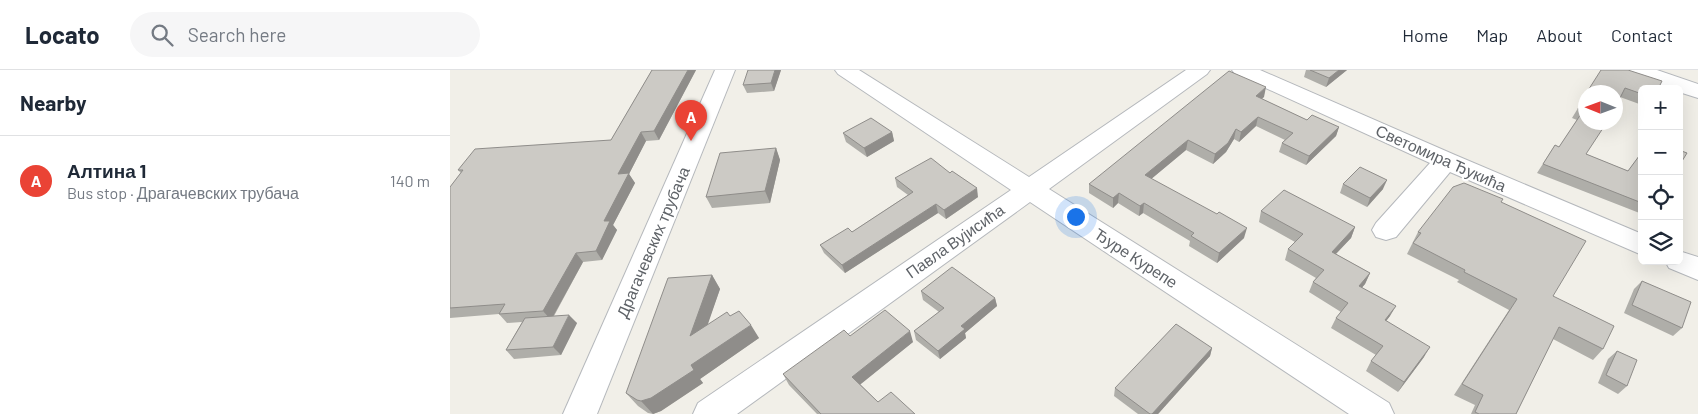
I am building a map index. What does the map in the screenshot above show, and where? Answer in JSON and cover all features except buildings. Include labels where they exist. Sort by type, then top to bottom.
[{"type":"street","name":"Драгачевских трубача","points":[[580,414],[725,70]]},
{"type":"street","name":"Ђуре Курепе","points":[[845,70],[1377,414]]},
{"type":"street","name":"Павла Вујисића","points":[[720,411],[1029,189],[1200,70]]},
{"type":"street","name":"Светомира Ђукића","points":[[1242,70],[1446,161],[1638,243]]},
{"type":"street","points":[[1636,70],[1698,91]]},
{"type":"street","points":[[1386,230],[1446,161]]},
{"type":"street","points":[[1683,263],[1698,269]]},
{"type":"place","name":"Алтина 1","points":[[691,141]]}]
